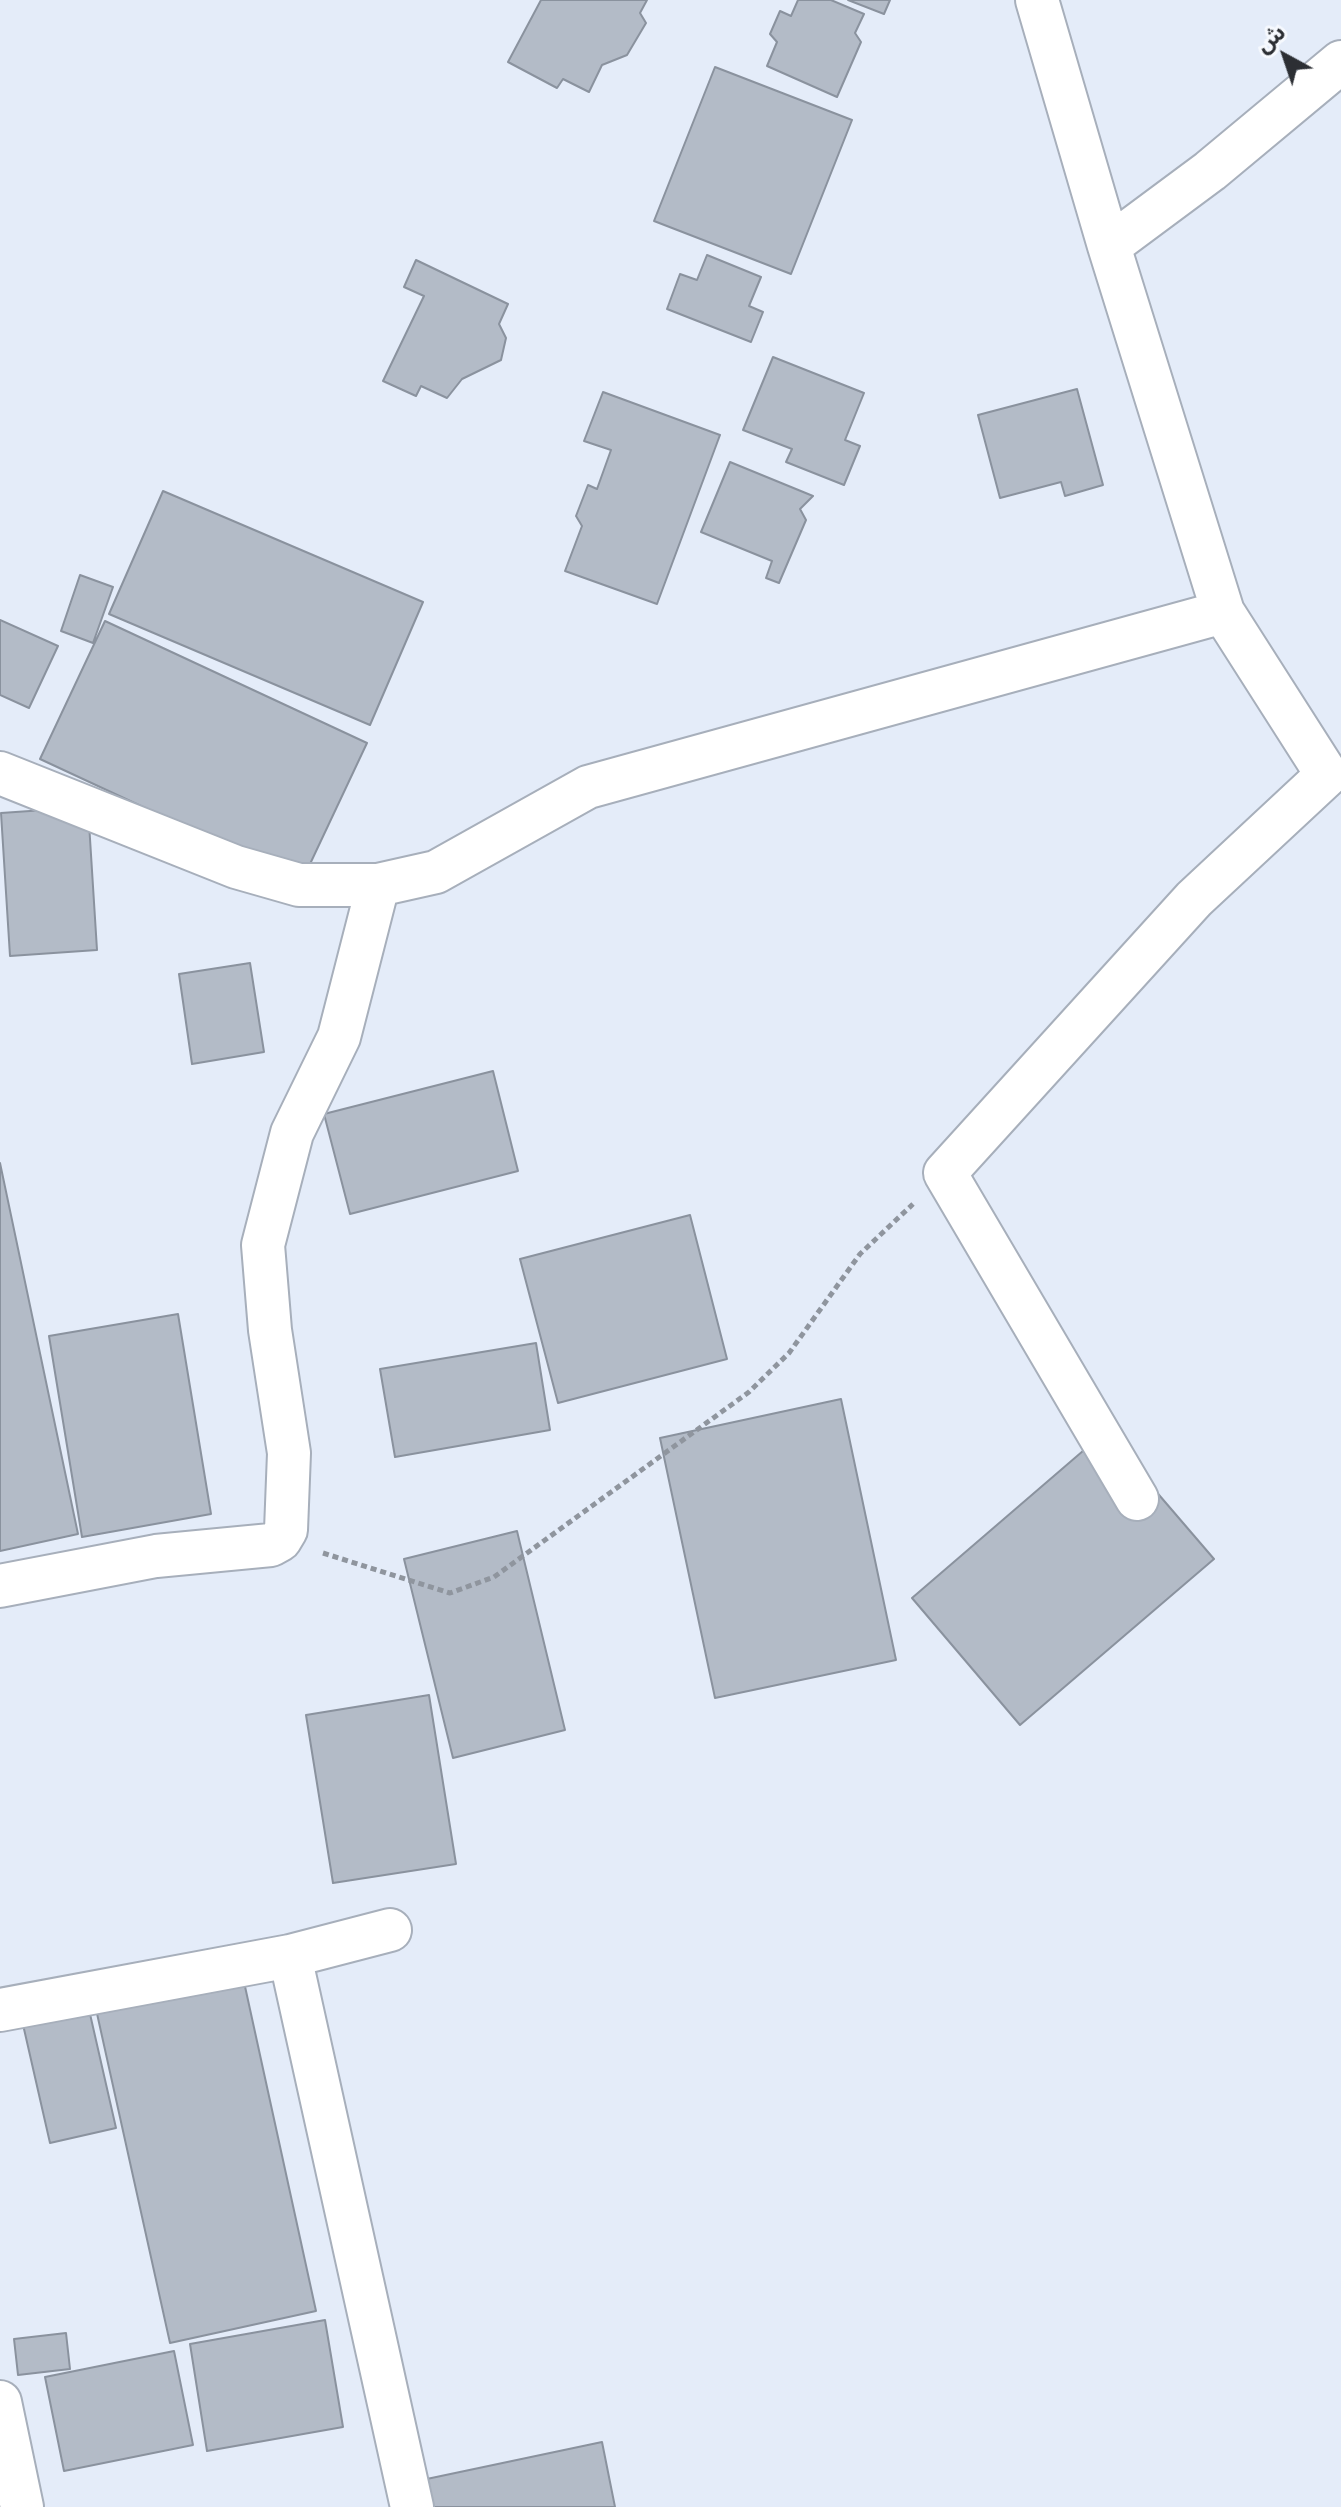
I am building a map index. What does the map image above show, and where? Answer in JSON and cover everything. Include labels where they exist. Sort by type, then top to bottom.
[{"type":"street","points":[[1037,0],[1109,246],[1223,612],[1334,771],[1194,899],[945,1173],[1137,1499]]},
{"type":"street","points":[[1109,246],[1210,171],[1341,62]]},
{"type":"street","points":[[0,773],[236,867],[299,885],[378,885],[436,872],[588,787],[1223,612]]},
{"type":"street","points":[[0,1586],[156,1556],[271,1545],[280,1540],[286,1530],[289,1453],[270,1330],[263,1245],[292,1133],[339,1037],[378,885]]},
{"type":"street","points":[[0,2010],[290,1956],[390,1930]]},
{"type":"street","points":[[290,1956],[412,2507]]},
{"type":"street","points":[[0,2402],[22,2507]]},
{"type":"path","points":[[280,1540],[450,1593],[494,1577],[749,1392],[789,1353],[860,1254],[945,1173]]},
{"type":"building","points":[[541,0],[647,0],[640,13],[646,23],[627,55],[602,65],[589,92],[563,79],[557,88],[508,62]]},
{"type":"building","points":[[798,0],[831,0],[864,14],[855,33],[861,42],[837,97],[767,66],[777,42],[770,34],[780,11],[791,16]]},
{"type":"building","points":[[848,0],[890,0],[884,14]]},
{"type":"building","points":[[715,67],[852,120],[791,274],[654,221]]},
{"type":"building","points":[[707,255],[761,277],[749,306],[763,312],[751,342],[667,309],[680,274],[697,280]]},
{"type":"building","points":[[416,260],[508,304],[499,324],[506,338],[501,360],[462,379],[447,398],[421,386],[416,396],[383,381],[424,296],[404,287]]},
{"type":"building","points":[[773,357],[864,393],[845,440],[860,446],[844,485],[786,462],[792,449],[743,430]]},
{"type":"building","points":[[1077,389],[1103,485],[1065,496],[1061,482],[1000,498],[978,415]]},
{"type":"building","points":[[603,392],[720,435],[657,604],[565,571],[582,526],[576,516],[588,485],[597,489],[611,450],[584,441]]},
{"type":"building","points":[[730,462],[813,496],[800,509],[806,520],[779,583],[766,578],[772,561],[701,532]]},
{"type":"building","points":[[163,491],[423,602],[370,725],[109,614]]},
{"type":"building","points":[[80,575],[113,587],[93,643],[61,631]]},
{"type":"building","points":[[0,620],[58,646],[29,708],[0,695]]},
{"type":"building","points":[[105,621],[367,743],[302,881],[40,759]]},
{"type":"building","points":[[88,807],[97,950],[10,956],[1,813]]},
{"type":"building","points":[[250,963],[264,1052],[192,1064],[179,974]]},
{"type":"building","points":[[493,1071],[518,1171],[350,1214],[324,1114]]},
{"type":"building","points":[[0,1163],[78,1534],[0,1551]]},
{"type":"building","points":[[690,1215],[727,1359],[558,1403],[520,1259]]},
{"type":"building","points":[[178,1314],[211,1514],[82,1537],[49,1336]]},
{"type":"building","points":[[536,1343],[550,1430],[395,1457],[380,1369]]},
{"type":"building","points":[[841,1399],[896,1660],[715,1698],[660,1438]]},
{"type":"building","points":[[1105,1432],[1214,1559],[1020,1725],[912,1598]]},
{"type":"building","points":[[517,1531],[565,1730],[453,1758],[404,1559]]},
{"type":"building","points":[[429,1695],[456,1864],[333,1883],[306,1715]]},
{"type":"building","points":[[239,1959],[316,2311],[170,2343],[92,1991]]},
{"type":"building","points":[[85,1992],[116,2128],[50,2143],[19,2007]]},
{"type":"building","points":[[325,2320],[343,2427],[207,2451],[190,2344]]},
{"type":"building","points":[[66,2333],[70,2369],[18,2375],[14,2339]]},
{"type":"building","points":[[174,2351],[193,2445],[64,2471],[45,2377]]},
{"type":"building","points":[[602,2442],[615,2507],[428,2507],[422,2480]]}]
